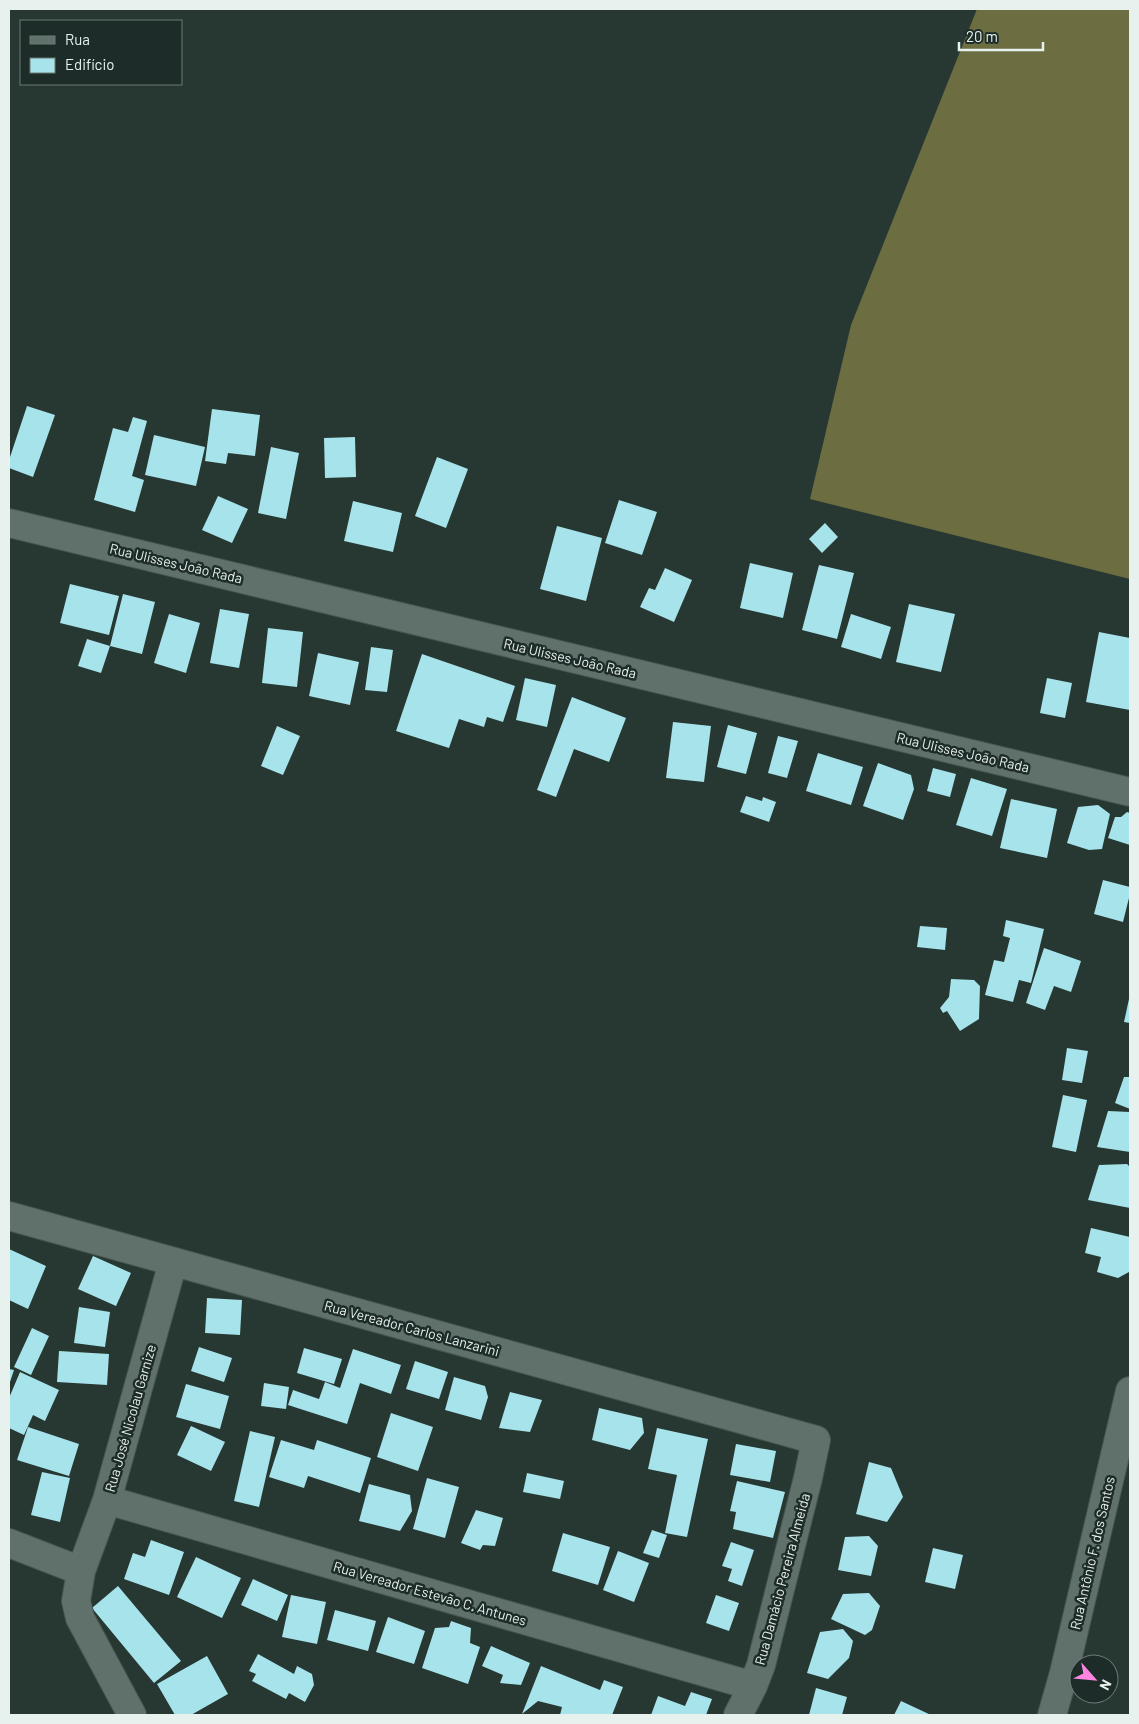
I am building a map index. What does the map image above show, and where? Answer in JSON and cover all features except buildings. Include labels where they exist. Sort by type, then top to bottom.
[{"type":"street","name":"Rua Ulisses João Rada","points":[[9,523],[1130,792]]},
{"type":"street","name":"Rua Vereador Carlos Lanzarini","points":[[9,1216],[816,1440]]},
{"type":"street","name":"Rua José Nicolau Garnize","points":[[132,1715],[80,1618],[76,1602],[82,1571],[107,1500],[173,1262]]},
{"type":"street","name":"Rua Antônio F. dos Santos","points":[[1052,1715],[1064,1673],[1130,1391]]},
{"type":"street","name":"Rua Damácio Pereira Almeida","points":[[738,1715],[753,1686],[761,1665],[816,1440]]},
{"type":"street","name":"Rua Vereador Estevão C. Antunes","points":[[107,1500],[753,1686]]},
{"type":"street","points":[[9,1542],[82,1571]]},
{"type":"shaded area","points":[[977,9],[1130,9],[1130,579],[810,499],[851,325]]}]
